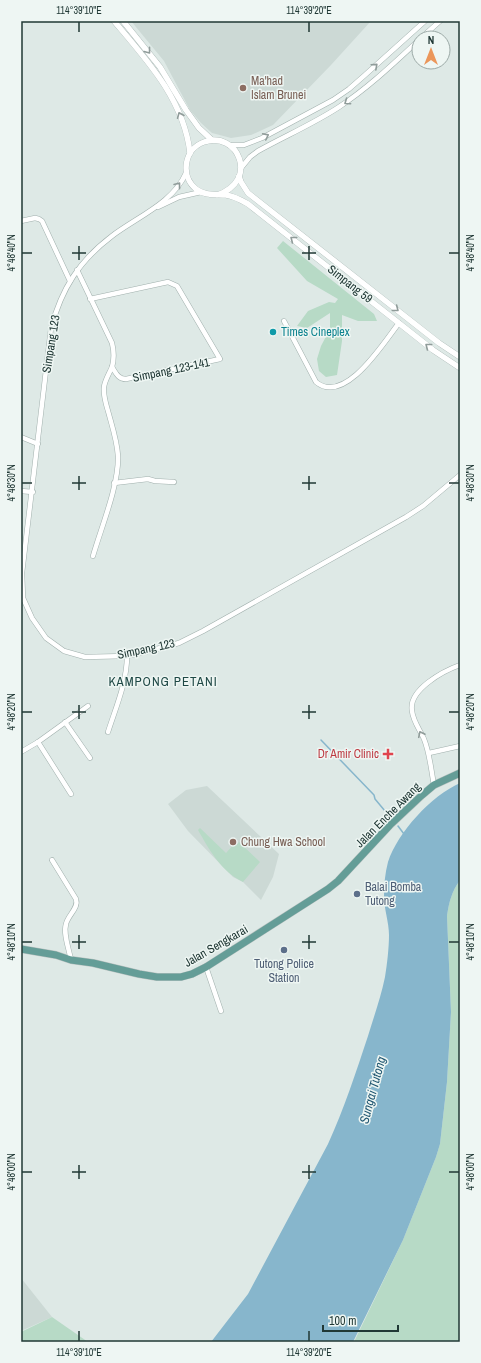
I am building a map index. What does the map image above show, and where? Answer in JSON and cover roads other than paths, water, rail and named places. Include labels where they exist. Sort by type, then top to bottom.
[{"type":"main road","name":"Jalan Enche Awang","points":[[338,881],[390,825],[434,785],[460,773]]},
{"type":"main road","name":"Jalan Sengkarai","points":[[21,949],[56,955],[71,960],[157,978],[181,977],[192,974],[206,967],[313,899],[338,881]]},
{"type":"street","points":[[114,21],[142,54],[166,88],[180,113],[186,132],[190,153]]},
{"type":"street","points":[[123,21],[160,67],[190,116],[199,128],[212,140]]},
{"type":"street","points":[[411,47],[371,83],[338,108],[258,151],[250,157],[241,168],[234,185],[227,192],[217,195],[209,195],[201,192],[191,184],[186,173],[186,166],[190,153],[196,146],[203,142],[212,140],[229,145],[244,145],[262,138],[333,100],[349,89],[425,21]]},
{"type":"street","points":[[430,30],[440,21]]},
{"type":"street","points":[[365,75],[371,83]]},
{"type":"street","points":[[229,145],[238,155],[241,168]]},
{"type":"street","name":"Simpang 123","points":[[186,173],[176,189],[146,213],[113,235],[77,270],[64,290],[51,328],[33,492],[22,573],[23,598],[32,618],[46,638],[64,651],[85,657],[128,656],[180,643],[412,513],[438,495],[460,475]]},
{"type":"street","name":"Simpang 59","points":[[239,176],[248,193],[460,357]]},
{"type":"street","name":"Simpang 123","points":[[146,213],[179,197],[201,192]]},
{"type":"street","name":"Simpang 59","points":[[217,195],[235,197],[248,204],[433,350],[460,368]]},
{"type":"street","points":[[21,221],[39,218],[42,221],[70,282]]},
{"type":"street","points":[[77,270],[112,343],[113,350],[112,366],[106,378],[104,397],[116,442],[118,457],[114,483],[93,556]]},
{"type":"street","name":"Simpang 123-141","points":[[90,299],[168,282],[173,283],[177,286],[220,360],[126,379],[119,377],[112,366]]},
{"type":"street","points":[[284,321],[316,382],[328,388],[342,384],[362,370],[399,323]]},
{"type":"street","points":[[21,437],[38,444]]},
{"type":"street","points":[[114,483],[148,479],[174,482]]},
{"type":"street","points":[[21,491],[33,492]]},
{"type":"street","points":[[108,732],[124,683],[128,656]]},
{"type":"street","points":[[434,785],[429,753],[412,713],[412,701],[418,692],[432,680],[448,670],[460,665]]},
{"type":"street","points":[[21,752],[38,742],[88,706]]},
{"type":"street","points":[[65,722],[90,758]]},
{"type":"street","points":[[38,742],[71,794]]},
{"type":"street","points":[[429,753],[460,746]]},
{"type":"street","points":[[52,860],[78,903],[69,916],[66,925],[71,960]]},
{"type":"street","points":[[206,967],[220,1011]]},
{"type":"water","name":"Sungai Tutong","points":[[460,783],[460,880],[451,897],[447,916],[451,1012],[447,1082],[440,1144],[403,1240],[353,1342],[211,1342],[248,1294],[328,1144],[345,1104],[368,1036],[385,977],[389,935],[384,901],[384,888],[388,862],[399,839],[417,816],[438,797]]},
{"type":"waterway","points":[[321,740],[374,795],[375,799],[390,817]]},
{"type":"waterway","points":[[398,826],[404,834]]},
{"type":"place","name":"Ma'had Islam Brunei","points":[[243,88]]},
{"type":"place","name":"Times Cineplex","points":[[273,332]]},
{"type":"place","name":"Dr Amir Clinic","points":[[388,754]]},
{"type":"place","name":"Chung Hwa School","points":[[233,842]]},
{"type":"place","name":"Balai Bomba Tutong","points":[[357,894]]},
{"type":"place","name":"Tutong Police Station","points":[[284,950]]},
{"type":"district","name":"KAMPONG PETANI","points":[[163,681]]}]
